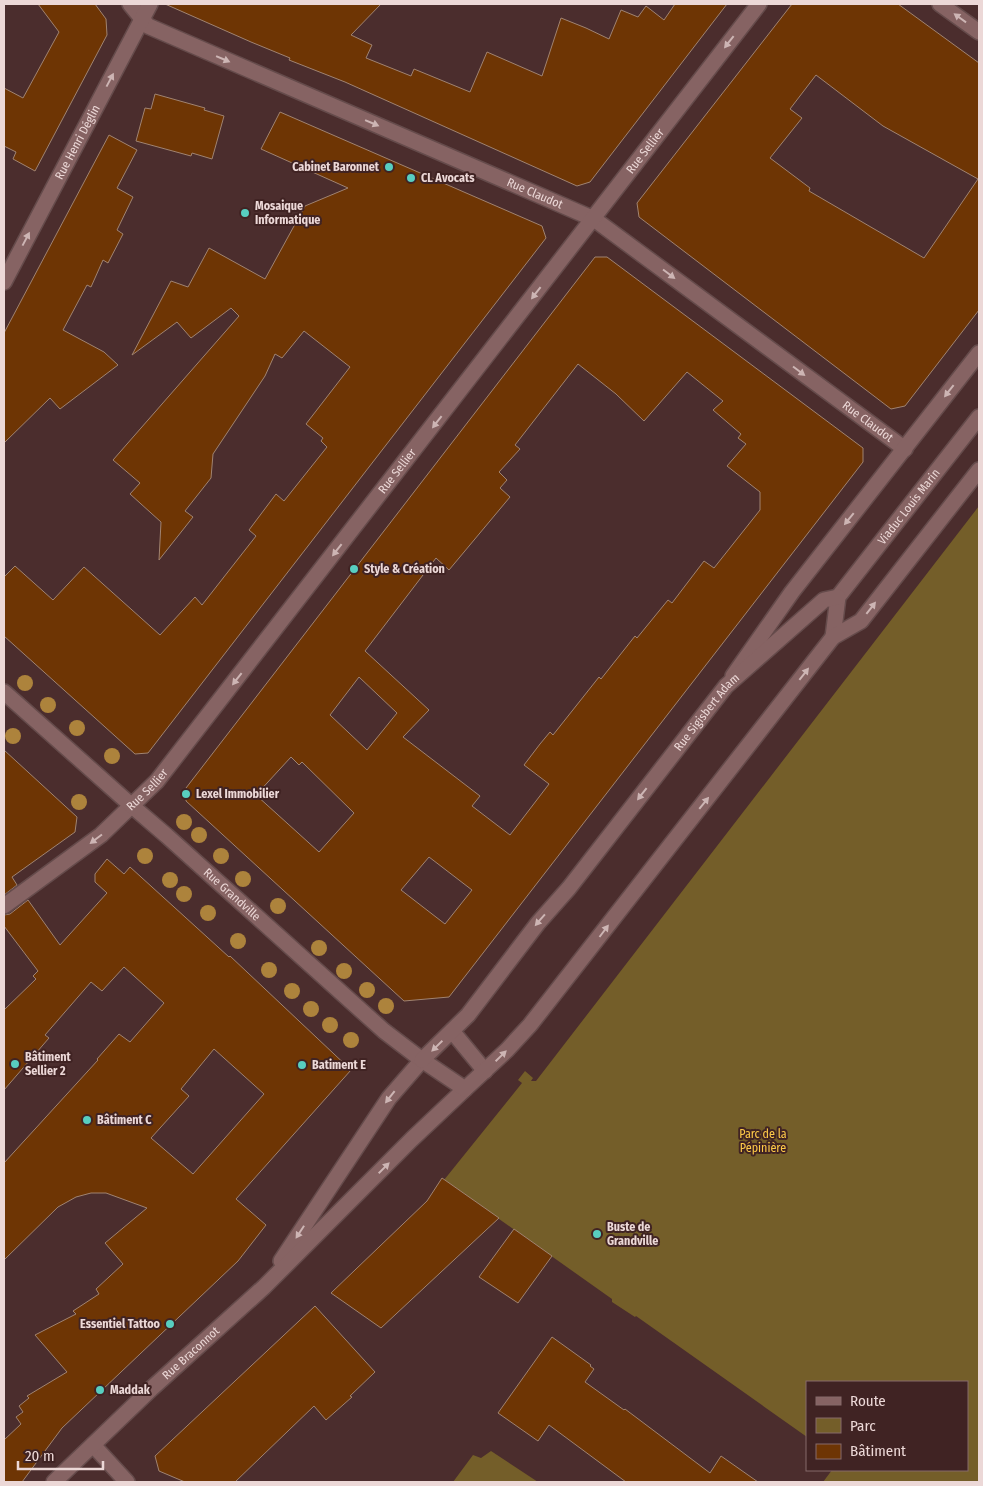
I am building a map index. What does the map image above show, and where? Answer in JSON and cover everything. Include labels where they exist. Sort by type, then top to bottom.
[{"type":"street","name":"Rue Claudot","points":[[130,4],[148,26],[594,219],[904,449]]},
{"type":"street","name":"Rue Henri Déglin","points":[[4,282],[150,4]]},
{"type":"street","name":"Rue Sellier","points":[[4,906],[101,836],[157,782],[759,4]]},
{"type":"street","points":[[940,4],[979,32]]},
{"type":"street","name":"Rue Sigisbert Adam","points":[[422,1060],[468,1015],[538,923],[569,888],[726,686],[792,592],[979,353]]},
{"type":"street","name":"Viaduc Louis Marin","points":[[726,686],[824,600],[838,597],[979,417]]},
{"type":"street","points":[[465,1089],[530,1025],[833,637],[861,621],[979,470]]},
{"type":"street","points":[[833,637],[838,597]]},
{"type":"street","name":"Rue Grandville","points":[[4,692],[168,836],[357,1007],[422,1060],[465,1089]]},
{"type":"street","points":[[452,1031],[484,1071]]},
{"type":"street","name":"Rue Braconnot","points":[[264,1287],[388,1098],[422,1060]]},
{"type":"street","name":"Rue Braconnot","points":[[54,1482],[151,1389],[264,1287],[412,1139],[465,1089]]},
{"type":"street","points":[[93,1445],[126,1482]]},
{"type":"green space","name":"Parc de la Pépinière","points":[[979,506],[979,1482],[823,1482],[831,1471],[968,1471],[968,1381],[806,1381],[806,1436],[636,1316],[612,1302],[612,1299],[444,1180],[522,1083],[518,1080],[525,1071],[533,1078],[531,1081],[536,1081]]},
{"type":"green space","points":[[491,1451],[538,1482],[453,1482],[473,1455],[481,1458]]},
{"type":"building","points":[[38,4],[95,4],[106,19],[107,35],[35,171],[13,159],[16,152],[4,146],[4,88],[23,98],[59,32]]},
{"type":"building","points":[[165,4],[381,4],[351,35],[372,45],[366,58],[411,76],[414,69],[470,92],[487,52],[542,76],[561,18],[609,39],[621,10],[638,17],[646,6],[664,20],[675,4],[727,4],[590,182],[577,186]]},
{"type":"building","points":[[792,4],[898,4],[979,63],[979,310],[905,406],[891,409],[639,217],[637,203]],"holes":[[[816,75],[883,126],[978,179],[924,258],[809,191],[810,188],[770,158],[802,118],[790,109]]]},
{"type":"building","points":[[155,94],[205,108],[204,110],[224,116],[212,159],[192,153],[191,156],[136,141],[145,108],[151,109]]},
{"type":"building","points":[[280,112],[542,226],[546,238],[148,753],[135,754],[4,636],[4,577],[15,566],[53,600],[84,567],[160,635],[195,597],[202,605],[256,536],[249,530],[276,494],[284,501],[327,447],[321,441],[323,438],[306,424],[350,367],[304,331],[282,358],[275,354],[265,376],[213,454],[211,478],[185,511],[193,517],[159,560],[161,522],[130,494],[140,483],[113,460],[239,316],[231,308],[191,338],[177,322],[132,355],[171,281],[188,287],[209,248],[265,279],[305,206],[348,188],[261,149]]},
{"type":"building","points":[[109,135],[137,150],[117,188],[133,197],[117,230],[123,234],[108,263],[103,260],[91,287],[87,285],[63,330],[104,352],[118,365],[60,409],[50,398],[4,443],[4,333]]},
{"type":"building","points":[[595,257],[607,257],[863,448],[863,462],[449,997],[404,1001],[186,801],[186,788]],"holes":[[[578,364],[616,394],[644,421],[687,372],[723,401],[713,410],[741,434],[738,438],[746,444],[727,466],[760,492],[760,510],[714,568],[704,561],[672,603],[668,600],[637,638],[635,636],[601,679],[599,677],[553,735],[550,732],[540,744],[524,765],[549,784],[510,835],[472,806],[480,796],[403,737],[429,710],[365,651],[436,558],[449,570],[510,497],[500,488],[507,480],[499,472],[520,449],[515,445]],[[359,677],[397,713],[367,750],[330,715]],[[291,757],[299,765],[302,762],[354,813],[319,852],[256,795]],[[429,857],[472,890],[445,924],[401,890]]]},
{"type":"building","points":[[4,750],[77,817],[75,832],[12,877],[17,885],[4,895]]},
{"type":"building","points":[[107,859],[124,874],[130,867],[230,956],[351,1070],[236,1199],[266,1225],[238,1261],[62,1428],[22,1482],[4,1482],[4,1440],[21,1424],[16,1417],[23,1412],[19,1406],[29,1398],[27,1396],[67,1372],[35,1335],[76,1314],[73,1311],[99,1294],[96,1289],[123,1264],[105,1243],[147,1208],[106,1193],[91,1193],[76,1197],[58,1207],[4,1260],[4,1163],[98,1060],[119,1034],[130,1042],[164,1003],[124,967],[102,991],[91,982],[45,1035],[49,1038],[4,1090],[4,1010],[36,979],[33,976],[38,971],[4,926],[4,915],[10,914],[28,900],[60,945],[107,893],[95,882],[95,874]],"holes":[[[214,1049],[264,1094],[193,1174],[151,1138],[189,1096],[181,1089]]]},
{"type":"building","points":[[442,1178],[499,1218],[381,1328],[331,1293],[427,1201]]},
{"type":"building","points":[[514,1229],[552,1256],[518,1303],[479,1277]]},
{"type":"building","points":[[315,1306],[375,1372],[350,1396],[352,1397],[326,1420],[314,1406],[235,1482],[185,1482],[159,1471],[155,1456]]},
{"type":"building","points":[[552,1337],[594,1369],[585,1382],[625,1409],[710,1473],[721,1456],[758,1482],[626,1482],[549,1425],[538,1441],[498,1413]]},
{"type":"place","name":"Cabinet Baronnet","points":[[389,167]]},
{"type":"place","name":"CL Avocats","points":[[411,178]]},
{"type":"place","name":"Mosaique Informatique","points":[[245,213]]},
{"type":"place","name":"Style & Création","points":[[354,569]]},
{"type":"place","name":"Lexel Immobilier","points":[[186,794]]},
{"type":"place","name":"Bâtiment Sellier 2","points":[[15,1064]]},
{"type":"place","name":"Batiment E","points":[[302,1065]]},
{"type":"place","name":"Bâtiment C","points":[[87,1120]]},
{"type":"place","name":"Buste de Grandville","points":[[597,1234]]},
{"type":"place","name":"Essentiel Tattoo","points":[[170,1324]]},
{"type":"place","name":"Maddak","points":[[100,1390]]}]
